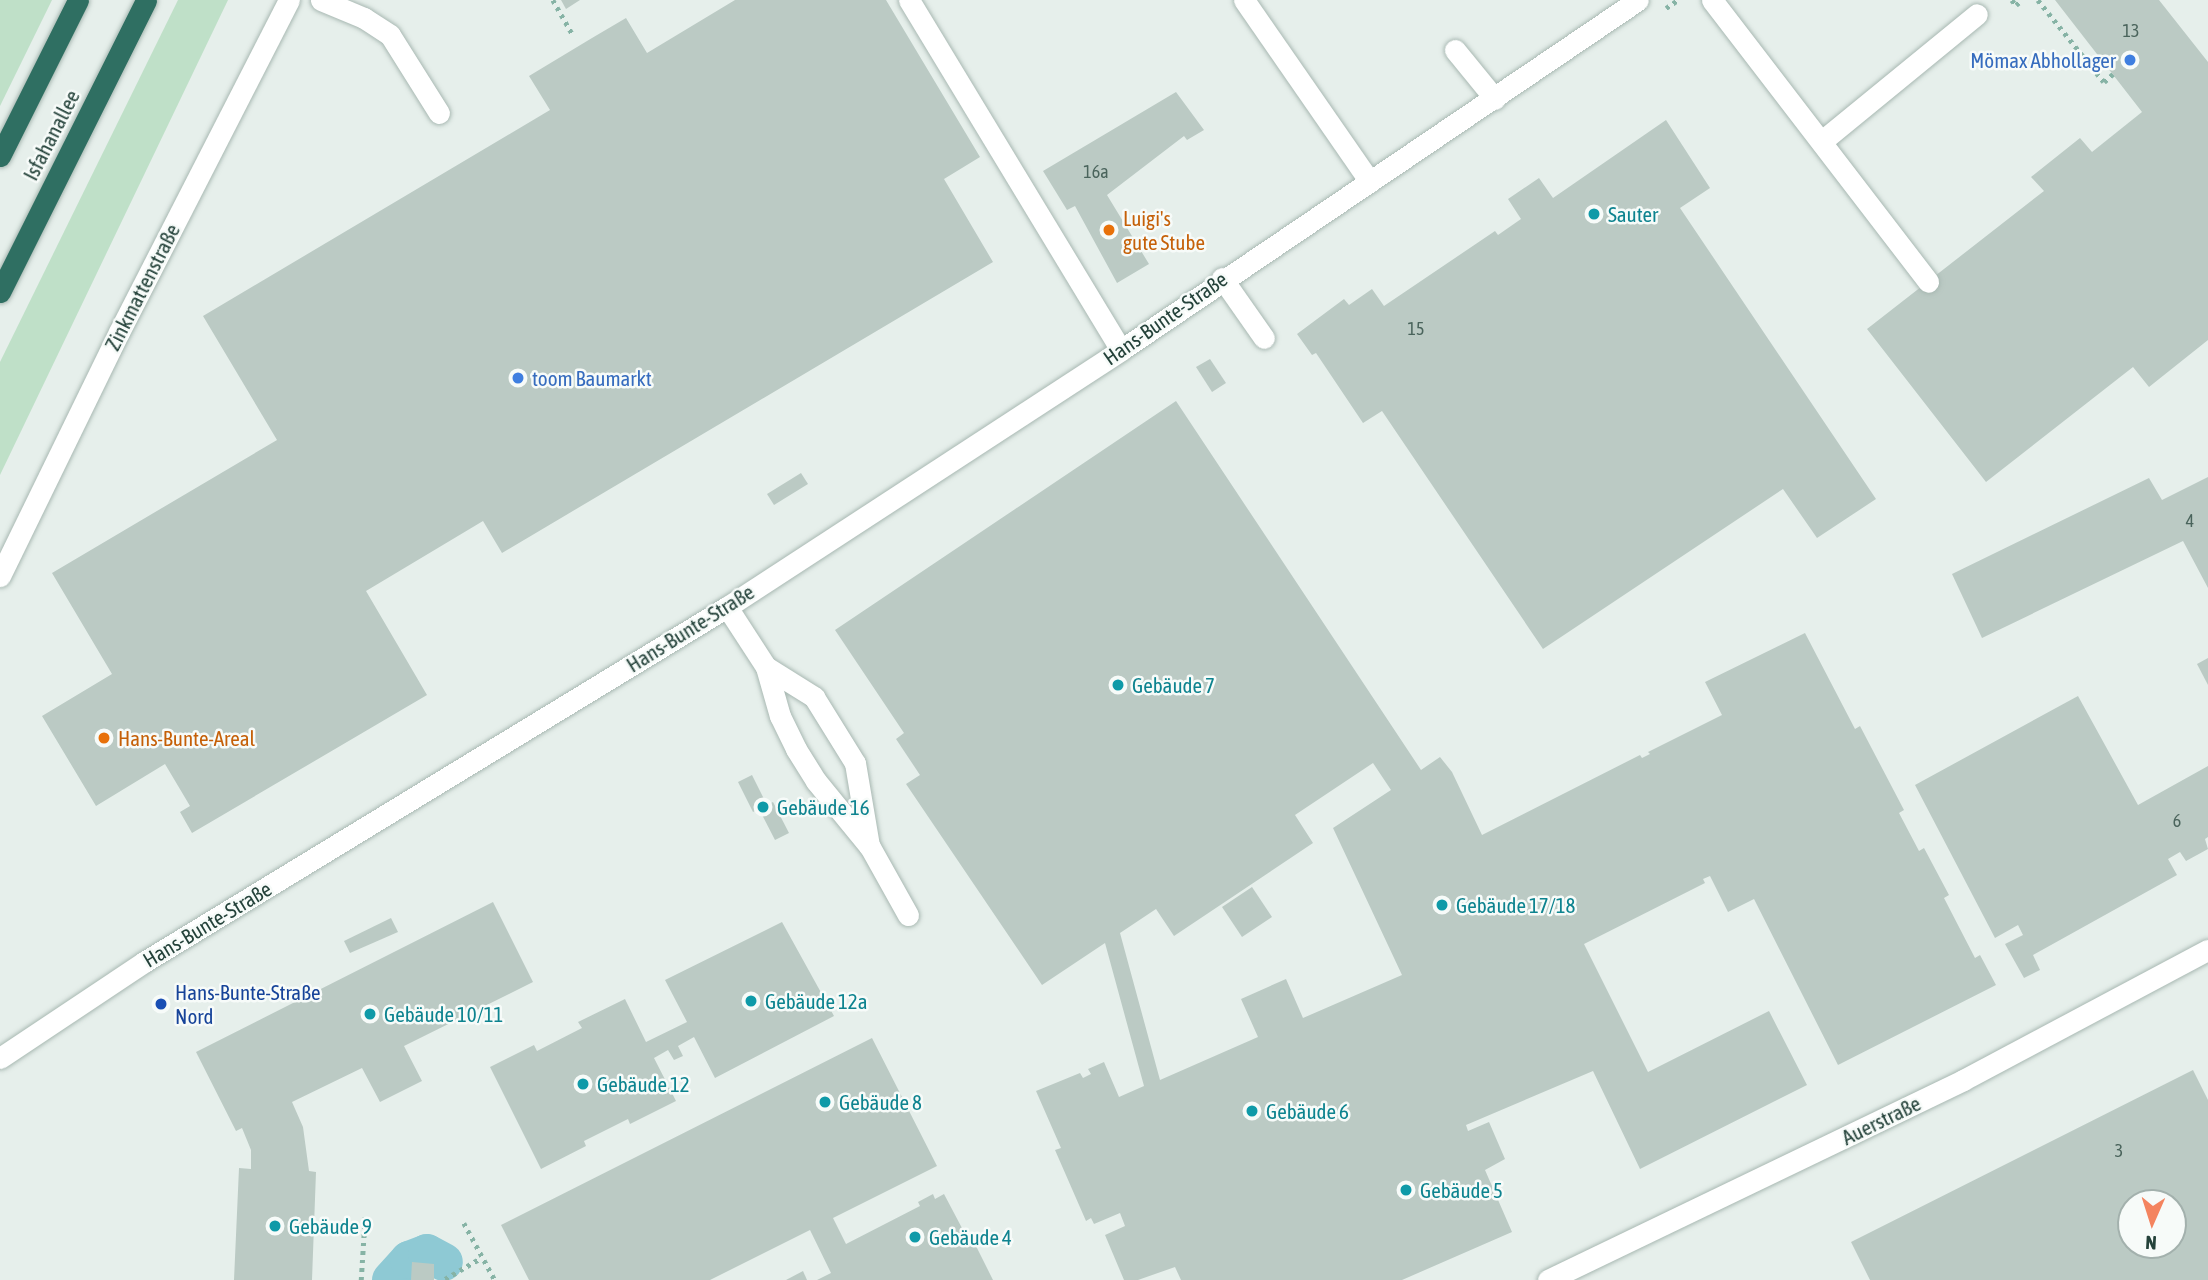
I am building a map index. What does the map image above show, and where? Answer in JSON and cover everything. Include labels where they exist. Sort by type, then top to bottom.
[{"type":"highway","name":"Isfahanallee","points":[[0,156],[78,0]]},
{"type":"highway","name":"Isfahanallee","points":[[0,292],[146,0]]},
{"type":"street","name":"Zinkmattenstraße","points":[[0,576],[119,332],[289,0]]},
{"type":"street","points":[[321,0],[364,18],[390,35],[439,113]]},
{"type":"street","points":[[909,0],[1121,350]]},
{"type":"street","points":[[1244,0],[1370,182]]},
{"type":"street","name":"Hans-Bunte-Straße","points":[[0,1058],[156,954],[727,607],[1121,350],[1222,278],[1495,99],[1638,0]]},
{"type":"street","points":[[1712,0],[1928,282]]},
{"type":"street","points":[[1822,141],[1977,14]]},
{"type":"street","points":[[1455,50],[1495,99]]},
{"type":"street","points":[[1222,278],[1264,338]]},
{"type":"street","points":[[727,607],[766,667],[780,716],[796,749],[816,781],[870,847],[908,915]]},
{"type":"street","points":[[766,667],[814,697],[855,763],[870,847]]},
{"type":"street","name":"Auerstraße","points":[[1548,1280],[1963,1080],[2208,950]]},
{"type":"path","points":[[553,0],[573,35]]},
{"type":"path","points":[[2012,0],[2016,5],[2022,0]]},
{"type":"path","points":[[2038,0],[2104,82],[2113,74]]},
{"type":"path","points":[[361,1280],[365,1216]]},
{"type":"path","points":[[464,1223],[495,1280]]},
{"type":"path","points":[[444,1279],[481,1258]]},
{"type":"green space","points":[[0,0],[52,0],[0,106]]},
{"type":"green space","points":[[178,0],[228,0],[0,475],[0,362]]},
{"type":"building","points":[[561,0],[580,0],[566,9]]},
{"type":"building","name":"toom Baumarkt","points":[[735,0],[886,0],[980,157],[944,179],[993,262],[502,553],[483,521],[366,591],[427,695],[192,833],[180,812],[190,806],[165,764],[96,806],[42,716],[112,674],[52,573],[277,440],[203,316],[550,110],[529,76],[592,38],[626,18],[647,53]]},
{"type":"building","points":[[2055,0],[2159,0],[2208,62],[2208,340],[2149,387],[2133,367],[1986,482],[1867,329],[2044,191],[2031,177],[2080,138],[2092,152],[2142,112]]},
{"type":"building","points":[[1176,92],[1204,130],[1187,140],[1184,136],[1107,195],[1149,264],[1117,283],[1075,206],[1067,210],[1043,171]]},
{"type":"building","points":[[1666,120],[1710,188],[1680,208],[1876,499],[1817,538],[1783,489],[1543,649],[1382,411],[1363,423],[1316,353],[1312,355],[1297,334],[1344,299],[1349,305],[1372,289],[1384,306],[1495,231],[1498,235],[1521,219],[1508,199],[1539,178],[1553,198]]},
{"type":"building","points":[[1210,359],[1226,383],[1212,392],[1196,367]]},
{"type":"building","points":[[1176,401],[1421,770],[1440,757],[1452,772],[1482,835],[1640,755],[1642,758],[1650,754],[1648,752],[1722,715],[1705,682],[1805,633],[1855,729],[1860,726],[1904,810],[1899,813],[1919,851],[1924,848],[1949,895],[1944,898],[1975,958],[1980,955],[1996,985],[1838,1065],[1754,899],[1728,912],[1710,876],[1703,879],[1705,883],[1584,944],[1648,1072],[1769,1011],[1807,1085],[1640,1169],[1593,1071],[1466,1125],[1468,1131],[1489,1122],[1505,1159],[1485,1170],[1512,1232],[1402,1280],[1181,1280],[1175,1267],[1138,1280],[1124,1280],[1105,1235],[1125,1226],[1120,1213],[1094,1224],[1091,1218],[1086,1221],[1055,1150],[1061,1148],[1036,1091],[1080,1073],[1083,1078],[1091,1074],[1088,1069],[1104,1062],[1119,1097],[1144,1086],[1105,943],[1042,985],[906,784],[920,775],[896,739],[904,733],[835,630]],"holes":[[[1373,763],[1391,790],[1333,828],[1402,975],[1303,1018],[1286,979],[1241,999],[1258,1037],[1160,1080],[1120,933],[1156,909],[1174,936],[1313,843],[1295,815]]]},
{"type":"building","points":[[801,473],[808,484],[774,505],[767,494]]},
{"type":"building","points":[[2208,477],[2208,588],[2183,541],[1982,638],[1952,574],[2149,478],[2162,500]]},
{"type":"building","points":[[2208,658],[2208,685],[2197,664]]},
{"type":"building","points":[[2078,696],[2138,805],[2208,766],[2208,837],[2205,839],[2208,849],[2186,861],[2180,852],[2168,859],[2177,875],[2033,955],[2040,970],[2024,978],[2005,944],[2023,935],[2018,925],[1995,938],[1915,785]]},
{"type":"building","name":"Gebäude 16","points":[[752,775],[767,805],[773,802],[789,833],[775,840],[759,809],[753,812],[738,782]]},
{"type":"building","points":[[1252,887],[1272,917],[1242,937],[1222,907]]},
{"type":"building","name":"Gebäude 10/11","points":[[493,902],[533,982],[404,1046],[422,1081],[380,1102],[362,1068],[292,1102],[303,1127],[309,1171],[316,1172],[312,1280],[234,1280],[239,1168],[251,1169],[251,1150],[242,1128],[236,1131],[196,1052]]},
{"type":"building","points":[[391,918],[398,932],[350,953],[344,941]]},
{"type":"building","points":[[782,922],[834,1016],[715,1078],[694,1037],[678,1046],[683,1056],[674,1060],[668,1050],[654,1058],[676,1101],[630,1124],[628,1119],[584,1141],[586,1146],[541,1169],[490,1067],[534,1045],[537,1051],[582,1028],[578,1022],[625,999],[646,1042],[687,1022],[665,980]]},
{"type":"building","name":"Gebäude 8","points":[[872,1038],[937,1166],[833,1218],[846,1244],[920,1206],[918,1202],[933,1194],[935,1199],[944,1194],[963,1230],[967,1228],[993,1280],[817,1280],[831,1273],[810,1230],[710,1280],[529,1280],[501,1225]]},
{"type":"building","points":[[2193,1070],[2208,1100],[2208,1280],[1870,1280],[1851,1242]]},
{"type":"building","points":[[412,1262],[434,1264],[434,1280],[411,1280]]},
{"type":"building","points":[[803,1271],[807,1280],[786,1280]]},
{"type":"waterway","points":[[391,1280],[409,1260],[427,1253],[444,1262]]},
{"type":"place","name":"Mömax Abhollager","points":[[2130,60]]},
{"type":"place","name":"Sauter","points":[[1594,214]]},
{"type":"place","name":"Luigi's gute Stube","points":[[1109,230]]},
{"type":"place","name":"toom Baumarkt","points":[[518,378]]},
{"type":"place","name":"Gebäude 7","points":[[1118,685]]},
{"type":"place","name":"Hans-Bunte-Areal","points":[[104,738]]},
{"type":"place","name":"Gebäude 16","points":[[763,807]]},
{"type":"place","name":"Gebäude 17/18","points":[[1442,905]]},
{"type":"place","name":"Gebäude 12a","points":[[751,1001]]},
{"type":"place","name":"Hans-Bunte-Straße Nord","points":[[161,1004]]},
{"type":"place","name":"Gebäude 10/11","points":[[370,1014]]},
{"type":"place","name":"Gebäude 12","points":[[583,1084]]},
{"type":"place","name":"Gebäude 8","points":[[825,1102]]},
{"type":"place","name":"Gebäude 6","points":[[1252,1111]]},
{"type":"place","name":"Gebäude 5","points":[[1406,1190]]},
{"type":"place","name":"Gebäude 9","points":[[275,1226]]},
{"type":"place","name":"Gebäude 4","points":[[915,1237]]}]
